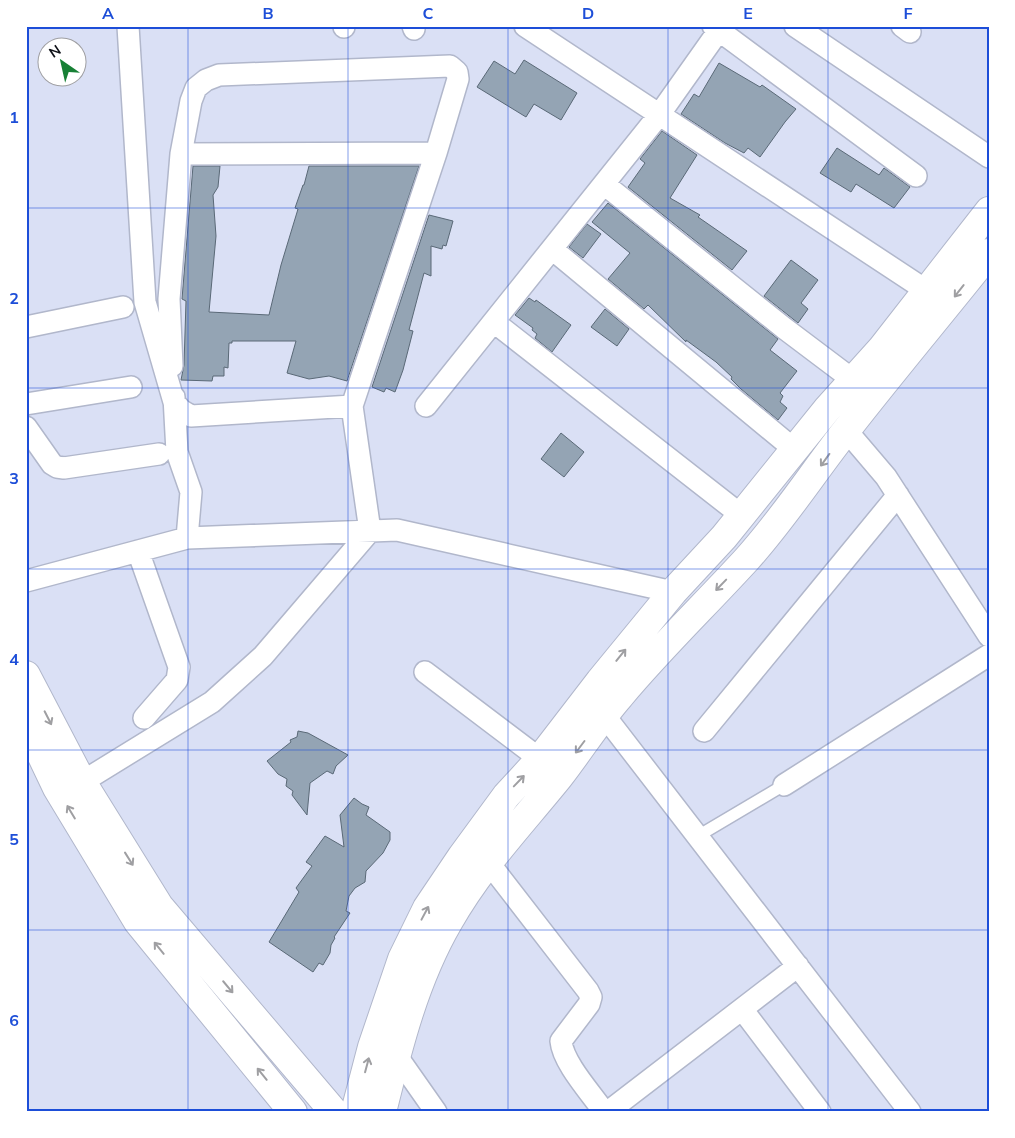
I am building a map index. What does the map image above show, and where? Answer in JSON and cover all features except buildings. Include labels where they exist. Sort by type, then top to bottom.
[{"type":"main road","points":[[355,1112],[372,1047],[402,959],[427,908],[506,796],[540,759],[600,680],[673,592],[724,537],[828,408],[882,348],[989,212]]},
{"type":"main road","points":[[382,1112],[396,1054],[425,968],[449,921],[489,863],[526,814],[560,775],[619,696],[748,558],[846,430],[989,253]]},
{"type":"main road","points":[[26,675],[82,782],[159,906],[334,1112]]},
{"type":"main road","points":[[26,723],[57,788],[138,922],[293,1112]]},
{"type":"street","points":[[128,26],[145,302],[174,402],[191,416],[352,406]]},
{"type":"street","points":[[526,26],[927,291]]},
{"type":"street","points":[[795,26],[989,157]]},
{"type":"street","points":[[426,406],[659,115],[718,28],[916,176]]},
{"type":"street","points":[[82,782],[212,702],[263,656],[370,531],[352,406],[436,153],[458,80],[457,72],[450,66],[220,75],[206,80],[196,88],[191,101],[181,154],[169,299],[177,452],[191,492],[187,538]]},
{"type":"street","points":[[181,154],[436,153]]},
{"type":"street","points":[[604,184],[784,328],[853,380]]},
{"type":"street","points":[[552,249],[795,450]]},
{"type":"street","points":[[26,327],[123,307]]},
{"type":"street","points":[[494,322],[741,515]]},
{"type":"street","points":[[26,404],[131,387]]},
{"type":"street","points":[[26,428],[52,464],[57,467],[64,468],[159,454]]},
{"type":"street","points":[[846,430],[886,477],[989,636]]},
{"type":"street","points":[[704,731],[898,495]]},
{"type":"street","points":[[26,581],[187,538],[397,530],[673,592]]},
{"type":"street","points":[[138,551],[179,667],[177,680],[144,718]]},
{"type":"street","points":[[784,785],[989,654]]},
{"type":"street","points":[[425,672],[540,759]]},
{"type":"street","points":[[604,715],[910,1112]]},
{"type":"street","points":[[489,863],[591,997],[589,1004],[561,1041],[562,1050],[566,1059],[604,1112]]},
{"type":"street","points":[[611,1112],[613,1108],[798,966]]},
{"type":"street","points":[[742,1009],[820,1112]]},
{"type":"street","points":[[396,1054],[436,1112]]},
{"type":"lane","points":[[698,836],[784,785]]}]
